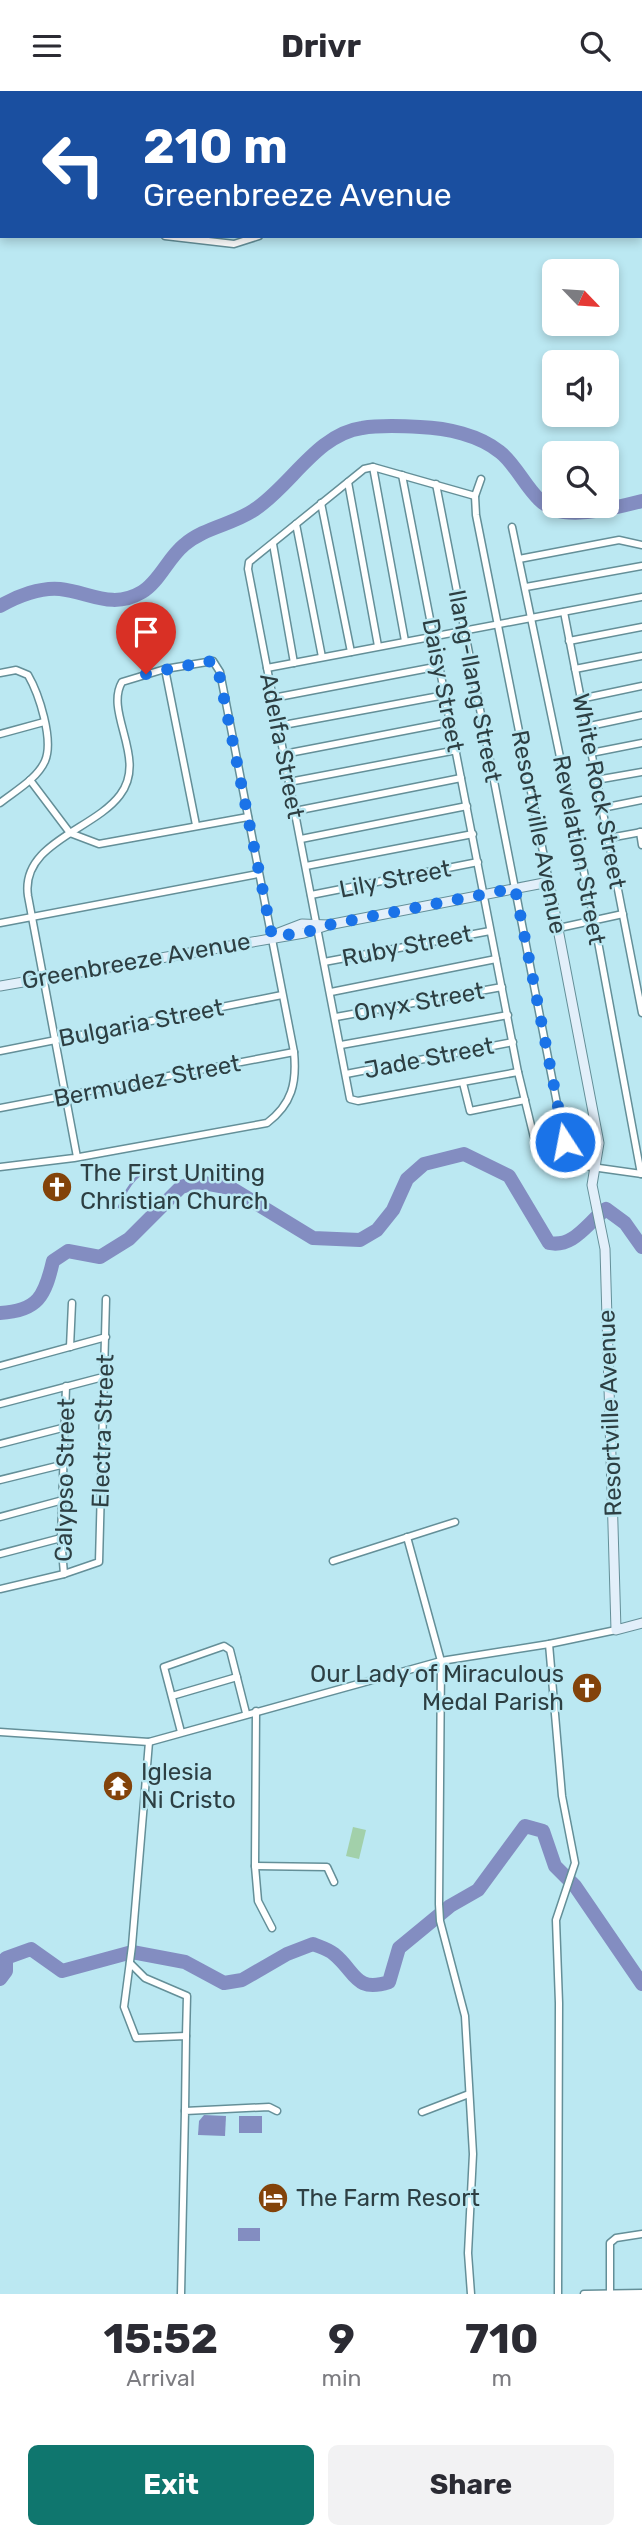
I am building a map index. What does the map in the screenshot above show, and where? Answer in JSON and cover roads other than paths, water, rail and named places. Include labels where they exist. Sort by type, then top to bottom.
[{"type":"street","points":[[182,238],[234,244],[253,238]]},
{"type":"street","points":[[373,467],[405,641]]},
{"type":"street","points":[[295,663],[273,544],[361,471],[373,467],[475,496],[481,479]]},
{"type":"street","name":"Daisy Street","points":[[402,475],[518,1072],[540,1157],[569,1165]]},
{"type":"street","points":[[348,482],[378,646]]},
{"type":"street","name":"Ilang-Ilang Street","points":[[436,484],[569,1165]]},
{"type":"street","name":"Resortville Avenue","points":[[475,496],[597,1133],[595,1198],[605,1249],[616,1630]]},
{"type":"street","points":[[321,503],[351,652]]},
{"type":"street","points":[[296,524],[322,657]]},
{"type":"street","name":"Revelation Street","points":[[512,527],[533,617],[594,920],[642,1174]]},
{"type":"street","points":[[519,559],[619,540],[642,545]]},
{"type":"street","name":"Adelfa Street","points":[[273,544],[248,565],[311,895],[320,926],[324,962],[346,1074],[354,1101],[464,1083]]},
{"type":"street","points":[[526,587],[642,566]]},
{"type":"street","points":[[267,668],[498,622],[642,597]]},
{"type":"street","name":"White Rock Street","points":[[564,612],[642,1013]]},
{"type":"street","points":[[569,641],[642,627]]},
{"type":"street","points":[[575,669],[642,656]]},
{"type":"street","points":[[0,1167],[77,1157],[267,1123],[279,1114],[291,1095],[296,1076],[294,1052],[272,936],[217,664],[208,661],[128,678],[118,689],[129,749],[128,779],[120,797],[45,852],[28,876],[26,886],[77,1157]]},
{"type":"street","points":[[273,698],[440,666]]},
{"type":"street","points":[[165,669],[197,825]]},
{"type":"street","points":[[0,673],[16,670],[28,675],[38,695],[47,752],[44,763],[30,780],[0,803]]},
{"type":"street","points":[[580,699],[642,686]]},
{"type":"street","points":[[278,726],[445,695]]},
{"type":"street","points":[[585,727],[642,715]]},
{"type":"street","points":[[0,734],[44,722]]},
{"type":"street","points":[[284,754],[450,722]]},
{"type":"street","points":[[591,753],[642,743]]},
{"type":"street","points":[[289,782],[457,750]]},
{"type":"street","points":[[596,780],[642,772]]},
{"type":"street","points":[[295,811],[461,778]]},
{"type":"street","points":[[30,780],[70,833],[99,844],[248,817]]},
{"type":"street","points":[[602,808],[642,800]]},
{"type":"street","points":[[301,839],[467,806]]},
{"type":"street","points":[[609,838],[641,832],[642,845]]},
{"type":"street","points":[[306,866],[472,834]]},
{"type":"street","name":"Lily Street","points":[[311,895],[478,862]]},
{"type":"street","points":[[0,923],[258,874]]},
{"type":"street","name":"Greenbreeze Avenue","points":[[0,986],[272,936],[289,927],[320,926],[549,881]]},
{"type":"street","points":[[559,928],[623,914]]},
{"type":"street","name":"Ruby Street","points":[[324,962],[490,931]]},
{"type":"street","points":[[331,992],[496,959]]},
{"type":"street","name":"Onyx Street","points":[[336,1017],[502,987]]},
{"type":"street","name":"Bulgaria Street","points":[[0,1051],[282,995]]},
{"type":"street","points":[[341,1045],[508,1015]]},
{"type":"street","name":"Jade Street","points":[[346,1074],[513,1042]]},
{"type":"street","name":"Bermudez Street","points":[[0,1108],[294,1052]]},
{"type":"street","points":[[518,1072],[464,1083],[470,1111],[525,1100]]},
{"type":"street","points":[[569,1165],[642,1174]]},
{"type":"street","name":"Electra Street","points":[[64,1574],[99,1562],[106,1299]]},
{"type":"street","points":[[70,1347],[72,1303]]},
{"type":"street","points":[[0,1366],[106,1337]]},
{"type":"street","points":[[0,1404],[103,1377]]},
{"type":"street","name":"Calypso Street","points":[[64,1574],[61,1538],[66,1386]]},
{"type":"street","points":[[0,1444],[66,1427]]},
{"type":"street","points":[[0,1480],[65,1464]]},
{"type":"street","points":[[0,1517],[63,1500]]},
{"type":"street","points":[[333,1561],[455,1523]]},
{"type":"street","points":[[407,1537],[441,1661],[439,1905],[440,1921],[465,2015],[473,2154],[468,2253],[471,2294]]},
{"type":"street","points":[[0,1554],[61,1538]]},
{"type":"street","points":[[0,1589],[64,1574]]},
{"type":"street","points":[[0,1732],[149,1742],[256,1710],[441,1661],[549,1644],[642,1623]]},
{"type":"street","points":[[549,1644],[562,1796],[575,1863],[564,1894],[556,1932],[559,2003],[558,2294]]},
{"type":"street","points":[[181,1732],[165,1665],[224,1647],[230,1650],[246,1713]]},
{"type":"street","points":[[172,1696],[237,1677]]},
{"type":"street","points":[[256,1710],[255,1866],[258,1901],[272,1928]]},
{"type":"street","points":[[149,1742],[132,1947],[124,2007],[136,2038],[186,2036]]},
{"type":"street","points":[[255,1866],[327,1867],[334,1882]]},
{"type":"street","points":[[130,1961],[145,1978],[187,1996],[181,2294]]},
{"type":"street","points":[[422,2112],[469,2094]]},
{"type":"street","points":[[185,2111],[269,2108],[277,2111]]},
{"type":"street","points":[[610,2294],[610,2243],[616,2238],[642,2234]]},
{"type":"street","points":[[583,2294],[642,2294]]},
{"type":"water","points":[[204,2115],[226,2116],[225,2136],[198,2135],[199,2121]]},
{"type":"water","points":[[239,2116],[262,2116],[262,2133],[239,2133]]},
{"type":"water","points":[[238,2228],[260,2228],[260,2241],[238,2241]]},
{"type":"waterway","points":[[0,606],[45,589],[60,589],[111,600],[121,600],[142,592],[173,556],[192,539],[254,510],[331,440],[362,428],[430,428],[473,437],[492,446],[508,459],[535,496],[553,509],[564,512],[593,511],[642,501]]},
{"type":"waterway","points":[[0,1313],[23,1309],[38,1299],[47,1284],[53,1261],[68,1251],[100,1257],[129,1239],[181,1187],[198,1182],[231,1188],[313,1238],[360,1240],[377,1230],[393,1210],[407,1179],[424,1164],[464,1154],[509,1176],[549,1243],[558,1244],[573,1238],[606,1209],[625,1223],[642,1247]]},
{"type":"waterway","points":[[119,1207],[130,1186],[147,1171],[163,1170],[177,1182],[189,1185]]},
{"type":"waterway","points":[[0,1979],[6,1971],[6,1958],[31,1949],[62,1971],[132,1952],[185,1962],[224,1983],[242,1980],[287,1954],[313,1944],[334,1954],[362,1983],[378,1985],[389,1982],[399,1948],[450,1906],[478,1890],[525,1826],[543,1831],[555,1866],[575,1886],[642,1984]]},
{"type":"place","name":"The First Uniting Christian Church","points":[[57,1187]]},
{"type":"place","name":"Our Lady of Miraculous Medal Parish","points":[[587,1688]]},
{"type":"place","name":"Iglesia Ni Cristo","points":[[118,1786]]},
{"type":"place","name":"The Farm Resort","points":[[273,2198]]}]
